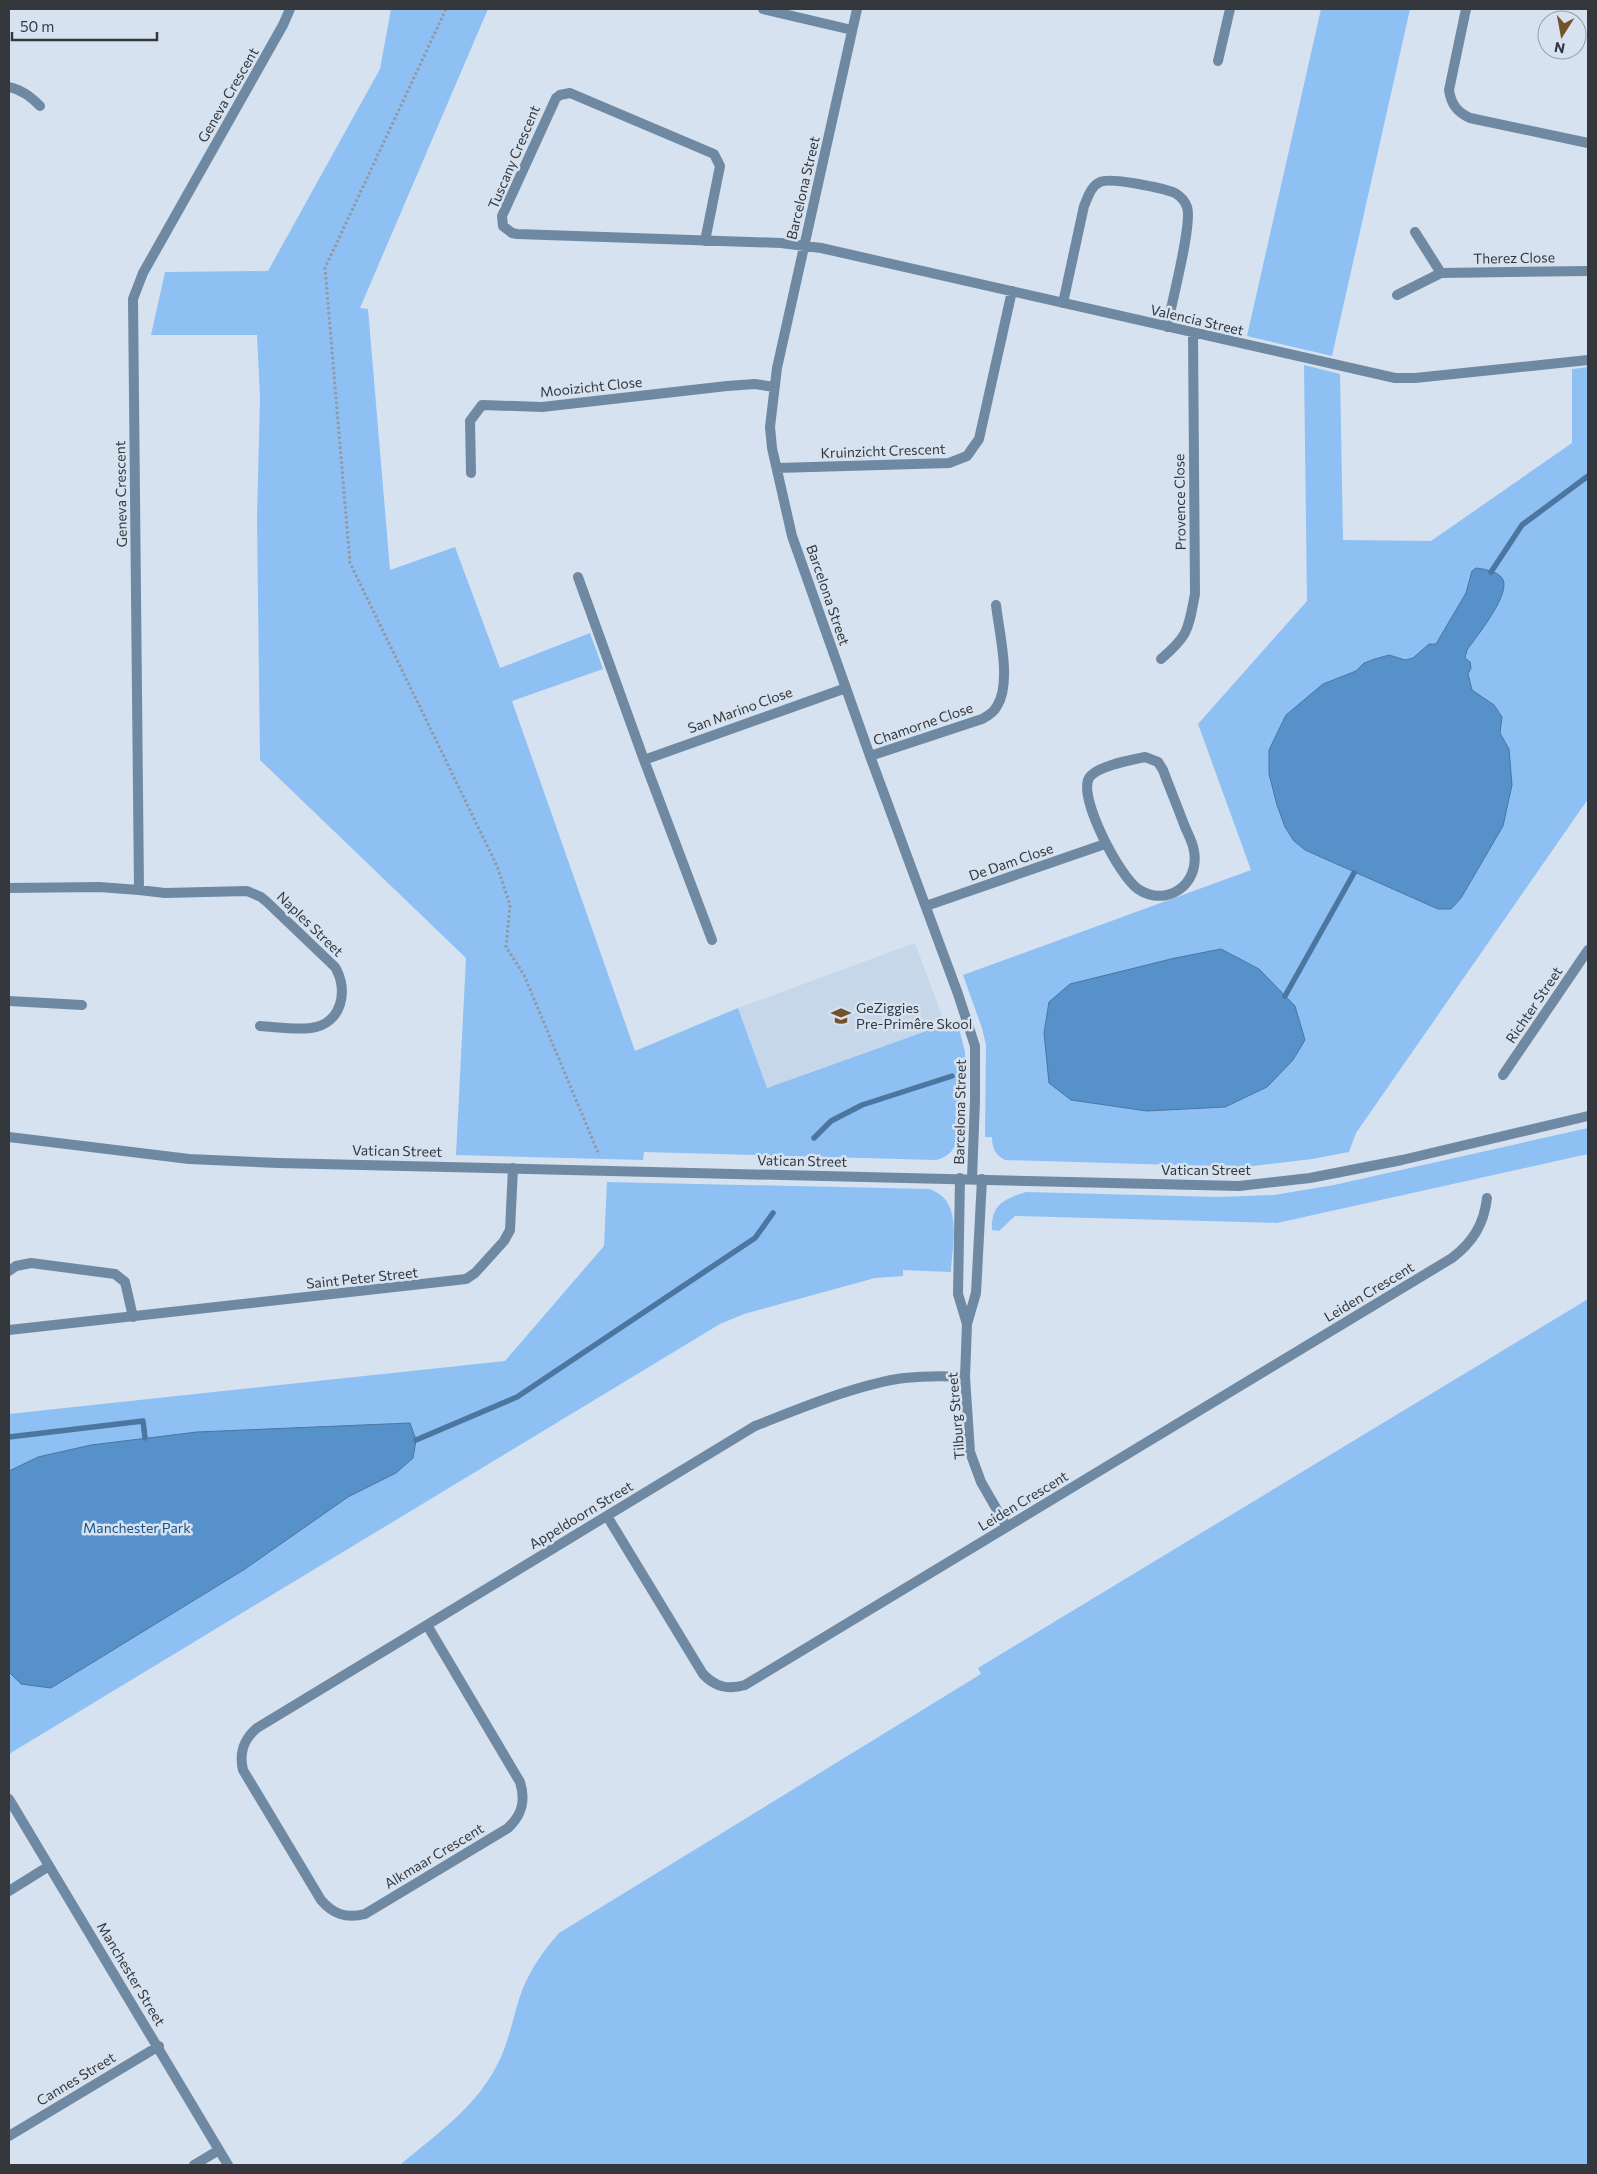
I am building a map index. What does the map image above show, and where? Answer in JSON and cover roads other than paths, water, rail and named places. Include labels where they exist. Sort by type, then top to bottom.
[{"type":"street","name":"Geneva Crescent","points":[[139,890],[133,299],[143,273],[283,25],[290,9]]},
{"type":"street","points":[[763,9],[852,30]]},
{"type":"street","name":"Barcelona Street","points":[[857,9],[774,387],[770,427],[792,536],[975,1046],[977,1179]]},
{"type":"street","points":[[1218,61],[1230,9]]},
{"type":"street","points":[[1466,9],[1449,90],[1450,100],[1456,108],[1470,118],[1588,143]]},
{"type":"street","points":[[9,87],[18,89],[30,96],[40,106]]},
{"type":"street","name":"Tuscany Crescent","points":[[705,241],[720,166],[714,154],[570,94],[565,93],[556,98],[502,216],[503,226],[507,230],[517,234],[705,241],[781,243],[804,246]]},
{"type":"street","points":[[1063,303],[1084,206],[1094,185],[1111,179],[1174,192],[1182,198],[1187,207],[1187,228],[1167,327]]},
{"type":"street","points":[[1415,232],[1441,273]]},
{"type":"street","name":"Valencia Street","points":[[804,246],[822,248],[1395,378],[1415,378],[1588,360]]},
{"type":"street","name":"Therez Close","points":[[1397,295],[1441,273],[1588,271]]},
{"type":"street","name":"Kruinzicht Crescent","points":[[777,468],[949,463],[967,456],[979,439],[1012,291]]},
{"type":"street","name":"Provence Close","points":[[1161,659],[1177,645],[1187,631],[1194,594],[1193,333]]},
{"type":"street","name":"Mooizicht Close","points":[[471,473],[470,421],[482,405],[542,407],[728,386],[756,384],[774,387]]},
{"type":"street","points":[[578,578],[712,940]]},
{"type":"street","name":"Chamorne Close","points":[[870,756],[992,714],[1002,696],[1004,685],[996,605]]},
{"type":"street","name":"San Marino Close","points":[[644,760],[846,688]]},
{"type":"street","points":[[1145,757],[1158,762],[1163,770],[1194,852],[1194,868],[1191,878],[1185,886],[1176,891],[1164,895],[1150,894],[1138,889],[1125,877],[1105,844],[1086,794],[1088,779],[1093,774],[1109,766],[1134,759],[1145,757]]},
{"type":"street","name":"De Dam Close","points":[[926,906],[1105,844]]},
{"type":"street","points":[[9,888],[99,887],[139,890]]},
{"type":"street","name":"Naples Street","points":[[139,890],[165,892],[247,891],[255,893],[267,902],[335,967],[341,976],[343,996],[340,1006],[328,1021],[320,1026],[310,1028],[260,1026]]},
{"type":"street","name":"Richter Street","points":[[1503,1075],[1588,950]]},
{"type":"street","points":[[9,1001],[82,1005]]},
{"type":"street","name":"Vatican Street","points":[[9,1137],[189,1159],[1238,1186],[1310,1178],[1402,1160],[1588,1116]]},
{"type":"street","name":"Saint Peter Street","points":[[9,1330],[466,1279],[475,1273],[504,1241],[510,1230],[513,1168]]},
{"type":"street","name":"Tilburg Street","points":[[960,1178],[958,1294],[967,1324]]},
{"type":"street","name":"Tilburg Street","points":[[977,1179],[976,1293],[967,1324],[965,1377],[970,1452],[981,1482],[1007,1526]]},
{"type":"street","name":"Leiden Crescent","points":[[607,1516],[703,1674],[713,1684],[728,1688],[745,1685],[1452,1258],[1469,1244],[1476,1235],[1485,1212],[1487,1198]]},
{"type":"street","points":[[9,1271],[16,1266],[31,1263],[115,1274],[125,1282],[133,1317]]},
{"type":"street","name":"Appeldoorn Street","points":[[242,1749],[245,1740],[256,1728],[755,1426],[847,1393],[904,1378],[965,1377]]},
{"type":"street","name":"Alkmaar Crescent","points":[[242,1749],[243,1770],[321,1900],[333,1912],[341,1915],[357,1916],[365,1914],[508,1828],[521,1813],[524,1792],[520,1782],[427,1625]]},
{"type":"street","name":"Manchester Street","points":[[9,1799],[159,2046],[228,2165]]},
{"type":"street","points":[[9,1890],[49,1866]]},
{"type":"street","name":"Cannes Street","points":[[9,2136],[159,2046]]},
{"type":"street","points":[[194,2165],[219,2150]]},
{"type":"waterway","points":[[1491,572],[1522,525],[1588,476]]},
{"type":"waterway","points":[[1285,996],[1354,873]]},
{"type":"waterway","points":[[814,1138],[831,1121],[862,1105],[952,1076]]},
{"type":"waterway","points":[[416,1440],[517,1397],[755,1238],[773,1213]]},
{"type":"waterway","points":[[9,1437],[143,1421],[145,1438]]},
{"type":"place","name":"GeZiggies Pre-Primêre Skool","points":[[841,1016]]},
{"type":"park label","name":"Manchester Park","points":[[137,1528]]}]
